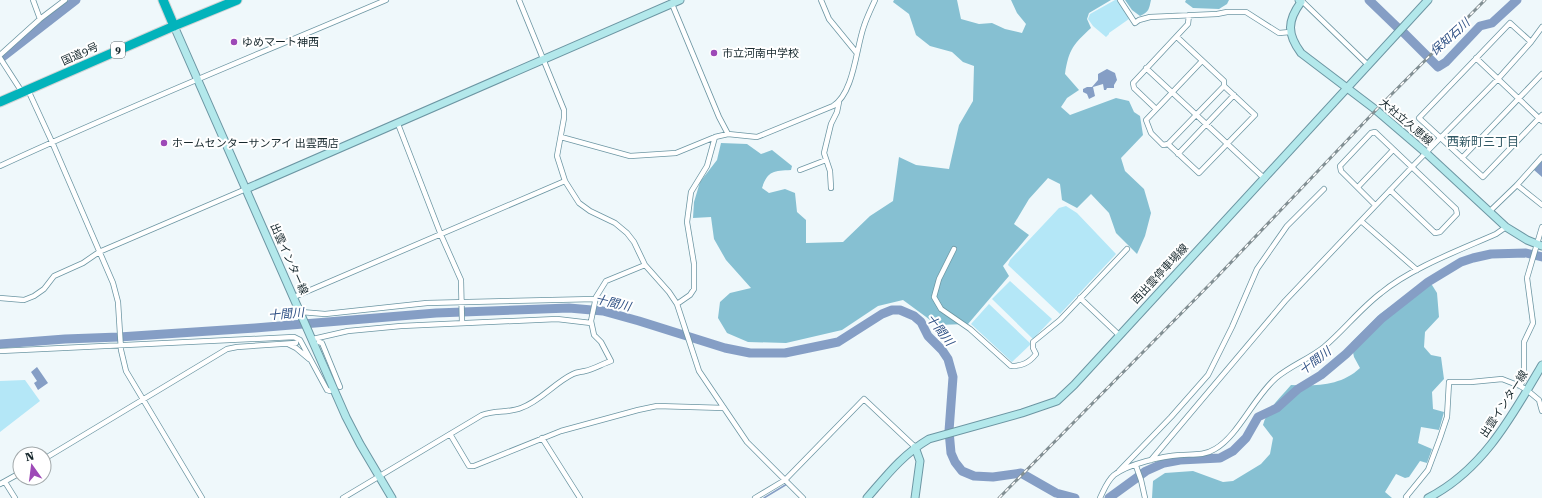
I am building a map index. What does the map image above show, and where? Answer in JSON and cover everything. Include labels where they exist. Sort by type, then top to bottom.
[{"type":"highway","points":[[163,0],[174,26]]},
{"type":"highway","name":"国道9号","points":[[0,102],[237,0]]},
{"type":"main road","points":[[246,189],[680,0]]},
{"type":"main road","name":"西出雲停車場線","points":[[867,498],[900,459],[915,447],[929,439],[1022,413],[1057,401],[1265,179],[1428,0]]},
{"type":"main road","points":[[1290,32],[1291,18],[1301,1]]},
{"type":"main road","name":"出雲インター線","points":[[174,26],[314,339],[346,417],[378,477],[392,498]]},
{"type":"main road","name":"大社立久恵線","points":[[1290,32],[1293,41],[1301,53],[1347,88],[1425,152],[1506,227],[1516,234],[1539,245]]},
{"type":"main road","name":"出雲インター線","points":[[1428,498],[1460,477],[1486,451],[1503,430],[1542,365]]},
{"type":"main road","points":[[915,447],[920,461],[915,498]]},
{"type":"street","points":[[33,0],[40,19]]},
{"type":"street","points":[[0,55],[40,19],[65,0]]},
{"type":"street","points":[[0,166],[197,79],[386,0]]},
{"type":"street","points":[[519,0],[564,110],[564,118],[557,156],[565,181],[579,203],[590,211],[614,223],[627,233],[634,242],[645,265],[669,292],[677,304],[699,371],[747,442],[803,498]]},
{"type":"street","points":[[821,0],[829,19],[856,52]]},
{"type":"street","points":[[831,188],[830,171],[824,153],[830,124],[837,112],[839,102],[848,87],[864,26],[875,0]]},
{"type":"street","points":[[1120,0],[1134,23],[1150,17],[1246,12],[1279,33],[1290,32]]},
{"type":"street","points":[[1301,1],[1368,65]]},
{"type":"street","points":[[672,4],[719,117],[728,134]]},
{"type":"street","points":[[1156,109],[1134,88],[1133,83],[1188,24],[1189,16]]},
{"type":"street","points":[[1476,58],[1518,99],[1541,118],[1483,177],[1419,118],[1476,58],[1510,23],[1531,42]]},
{"type":"street","points":[[1151,460],[1285,301],[1425,152],[1498,79],[1542,28]]},
{"type":"street","points":[[1168,144],[1199,172],[1255,115],[1224,86],[1224,81],[1177,37]]},
{"type":"street","points":[[0,58],[25,91],[52,142],[113,283],[118,302],[120,345],[126,371],[202,498]]},
{"type":"street","points":[[1202,60],[1146,120],[1151,133],[1163,145],[1168,144],[1224,86]]},
{"type":"street","points":[[1146,68],[1265,179]]},
{"type":"street","points":[[1462,158],[1542,74]]},
{"type":"street","points":[[1178,154],[1234,95]]},
{"type":"street","points":[[561,137],[630,156],[676,153],[728,134],[757,137],[839,102]]},
{"type":"street","points":[[398,124],[441,234],[461,280],[462,322]]},
{"type":"street","points":[[1375,205],[1341,171],[1340,166],[1371,133],[1375,132],[1456,209],[1457,214],[1440,232],[1435,232],[1390,190]]},
{"type":"street","points":[[677,304],[690,295],[694,289],[694,264],[687,222],[691,192],[707,166],[715,138]]},
{"type":"street","points":[[1358,187],[1393,150]]},
{"type":"street","points":[[1489,212],[1518,185],[1542,157]]},
{"type":"street","points":[[800,170],[826,160]]},
{"type":"street","points":[[294,297],[565,181]]},
{"type":"street","points":[[1518,185],[1542,205]]},
{"type":"street","points":[[0,298],[24,300],[34,296],[44,289],[54,276],[83,263],[99,252],[246,189]]},
{"type":"street","points":[[1100,498],[1106,486],[1115,475],[1171,417],[1208,375],[1232,327],[1257,269],[1287,226],[1324,189]]},
{"type":"street","points":[[1361,221],[1417,270]]},
{"type":"street","points":[[1115,475],[1151,460],[1166,456],[1204,454],[1217,449],[1237,428],[1260,395],[1274,379],[1323,347],[1381,293],[1417,270],[1496,234],[1506,227]]},
{"type":"street","points":[[1520,386],[1524,379],[1524,342],[1533,323],[1527,278],[1539,245],[1542,227]]},
{"type":"street","points":[[954,249],[939,279],[934,297],[941,309],[970,330],[1011,366],[1022,366],[1032,359],[1036,354],[1033,348],[1033,342],[1060,320],[1127,249]]},
{"type":"street","points":[[343,498],[482,415],[492,412],[522,408],[542,397],[553,387],[574,374],[611,361],[601,342],[594,335],[591,322],[595,301],[606,281],[645,265]]},
{"type":"street","points":[[1080,298],[1119,335]]},
{"type":"street","points":[[302,314],[325,314],[427,304],[595,301]]},
{"type":"street","points":[[314,339],[348,332],[401,326],[462,322],[557,319],[591,322]]},
{"type":"street","points":[[0,351],[294,337],[300,340],[327,390],[330,391]]},
{"type":"street","points":[[314,339],[322,343],[340,387]]},
{"type":"street","points":[[52,454],[227,349],[296,343]]},
{"type":"street","points":[[286,344],[296,348],[312,362]]},
{"type":"street","points":[[1407,498],[1406,497],[1428,470],[1440,438],[1447,417],[1450,382],[1471,382],[1502,379],[1520,386],[1541,401],[1542,411]]},
{"type":"street","points":[[755,498],[785,480],[864,399],[915,447]]},
{"type":"street","points":[[450,434],[469,466],[474,466],[561,431],[657,406],[724,408]]},
{"type":"street","points":[[542,438],[580,498]]},
{"type":"street","points":[[1136,466],[1146,498]]},
{"type":"street","points":[[0,484],[12,478]]},
{"type":"street","points":[[5,482],[15,498]]},
{"type":"shaded area","points":[[894,0],[957,0],[961,19],[979,24],[992,23],[1005,29],[1022,33],[1026,24],[1017,13],[1011,0],[1111,0],[1089,13],[1087,19],[1091,28],[1073,47],[1068,58],[1065,74],[1079,90],[1067,98],[1061,107],[1070,115],[1116,98],[1129,101],[1134,112],[1140,116],[1143,135],[1121,158],[1125,171],[1144,189],[1151,213],[1145,236],[1137,254],[1116,233],[1109,213],[1091,194],[1077,208],[1062,200],[1060,184],[1048,178],[1029,199],[1014,224],[1029,235],[1003,266],[1009,276],[968,324],[937,325],[903,300],[878,306],[842,330],[786,343],[748,342],[727,333],[718,318],[720,302],[730,293],[751,288],[726,260],[714,239],[711,217],[693,218],[694,202],[700,182],[717,160],[721,143],[747,144],[761,154],[772,150],[792,166],[791,170],[776,171],[769,175],[762,188],[769,193],[785,189],[795,193],[797,212],[806,220],[806,243],[843,242],[870,216],[893,201],[899,157],[916,165],[949,169],[959,125],[973,101],[974,66],[963,62],[952,52],[930,46],[916,35],[909,14],[893,2]]},
{"type":"shaded area","points":[[1117,0],[1129,19],[1109,33],[1106,37],[1093,26],[1088,19],[1090,14]]},
{"type":"shaded area","points":[[1125,0],[1151,0],[1148,10],[1140,16],[1132,10]]},
{"type":"shaded area","points":[[1186,0],[1229,0],[1227,4],[1219,9],[1193,8],[1185,2]]},
{"type":"shaded area","points":[[1107,69],[1115,73],[1117,80],[1114,88],[1107,88],[1104,90],[1103,84],[1093,87],[1095,96],[1089,99],[1087,94],[1083,92],[1083,89],[1092,87],[1098,80],[1098,74]]},
{"type":"shaded area","points":[[1542,161],[1542,177],[1534,170]]},
{"type":"shaded area","points":[[1066,206],[1077,213],[1116,254],[1060,314],[1008,265],[1010,260],[1059,208]]},
{"type":"shaded area","points":[[1010,281],[1052,319],[1033,339],[992,299]]},
{"type":"shaded area","points":[[1423,283],[1432,285],[1437,293],[1439,317],[1425,332],[1424,347],[1431,355],[1441,357],[1444,379],[1432,392],[1433,409],[1444,412],[1439,430],[1421,427],[1418,443],[1432,449],[1427,463],[1420,461],[1409,477],[1405,478],[1396,474],[1385,492],[1392,498],[1152,498],[1153,481],[1165,473],[1193,471],[1223,482],[1233,481],[1261,464],[1270,454],[1273,438],[1263,425],[1265,419],[1291,385],[1328,384],[1353,374],[1360,368],[1354,357],[1351,343],[1380,314]]},
{"type":"shaded area","points":[[989,304],[1031,344],[1012,362],[971,324]]},
{"type":"shaded area","points":[[37,367],[48,383],[38,390],[34,383],[37,381],[31,372]]},
{"type":"shaded area","points":[[25,380],[40,401],[0,432],[0,381]]},
{"type":"waterway","name":"保知石川","points":[[0,59],[76,0]]},
{"type":"waterway","name":"保知石川","points":[[1369,0],[1398,28]]},
{"type":"waterway","name":"保知石川","points":[[1403,32],[1438,67],[1446,62],[1480,26],[1492,23],[1517,0]]},
{"type":"waterway","name":"十間川","points":[[1109,498],[1146,471],[1164,463],[1180,460],[1220,458],[1233,451],[1246,438],[1258,417],[1277,408],[1298,389],[1321,375],[1346,354],[1381,319],[1428,282],[1461,262],[1491,254],[1526,253],[1542,257]]},
{"type":"waterway","name":"十間川","points":[[0,344],[255,328],[436,313],[569,308],[603,311],[725,348],[750,353],[785,353],[838,342],[882,314],[892,310],[900,310],[914,316],[921,322],[928,336],[942,350],[948,359],[953,377],[949,431],[951,453],[955,462],[962,471],[974,476],[993,477],[1021,473],[1056,493],[1075,498]]},
{"type":"waterway","points":[[764,498],[787,484]]},
{"type":"railway","points":[[999,498],[1217,277],[1376,110],[1485,0]]},
{"type":"place","name":"ゆめマート神西","points":[[234,42]]},
{"type":"place","name":"市立河南中学校","points":[[714,53]]},
{"type":"place","name":"ホームセンターサンアイ 出雲西店","points":[[164,143]]},
{"type":"district","name":"西新町三丁目","points":[[1483,142]]}]
